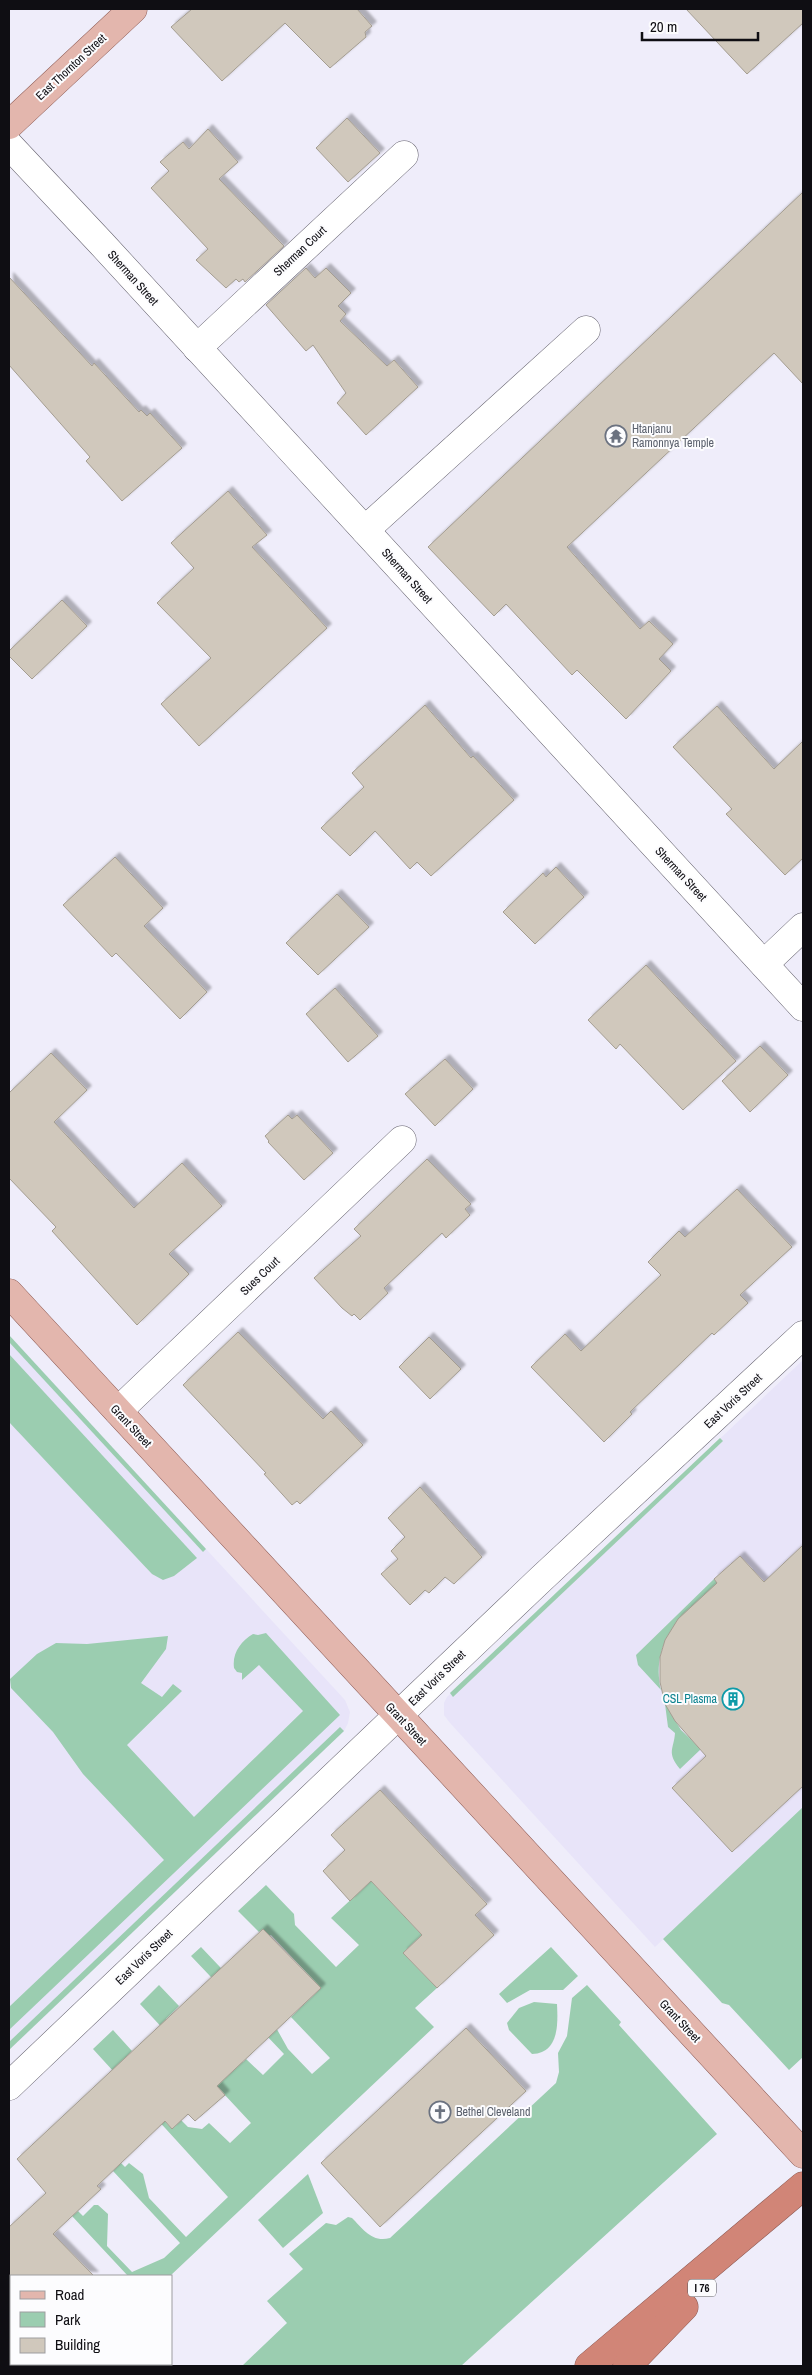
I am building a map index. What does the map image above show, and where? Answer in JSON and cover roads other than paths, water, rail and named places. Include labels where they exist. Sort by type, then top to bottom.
[{"type":"highway","name":"I 76","points":[[627,2366],[776,2209],[803,2186]]},
{"type":"highway","points":[[589,2366],[776,2209]]},
{"type":"main road","name":"East Thornton Street","points":[[9,125],[133,9]]},
{"type":"main road","name":"Grant Street","points":[[9,1293],[803,2154]]},
{"type":"street","name":"Sherman Street","points":[[9,145],[803,1007]]},
{"type":"street","name":"Sherman Court","points":[[196,348],[404,154]]},
{"type":"street","points":[[365,530],[586,330]]},
{"type":"street","points":[[764,964],[803,927]]},
{"type":"street","name":"Sues Court","points":[[118,1411],[402,1140]]},
{"type":"street","name":"East Voris Street","points":[[9,2086],[541,1579],[803,1335]]},
{"type":"place","name":"Htanjanu Ramonnya Temple","points":[[616,436]]},
{"type":"place","name":"CSL Plasma","points":[[733,1699]]},
{"type":"place","name":"Bethel Cleveland","points":[[440,2112]]}]
